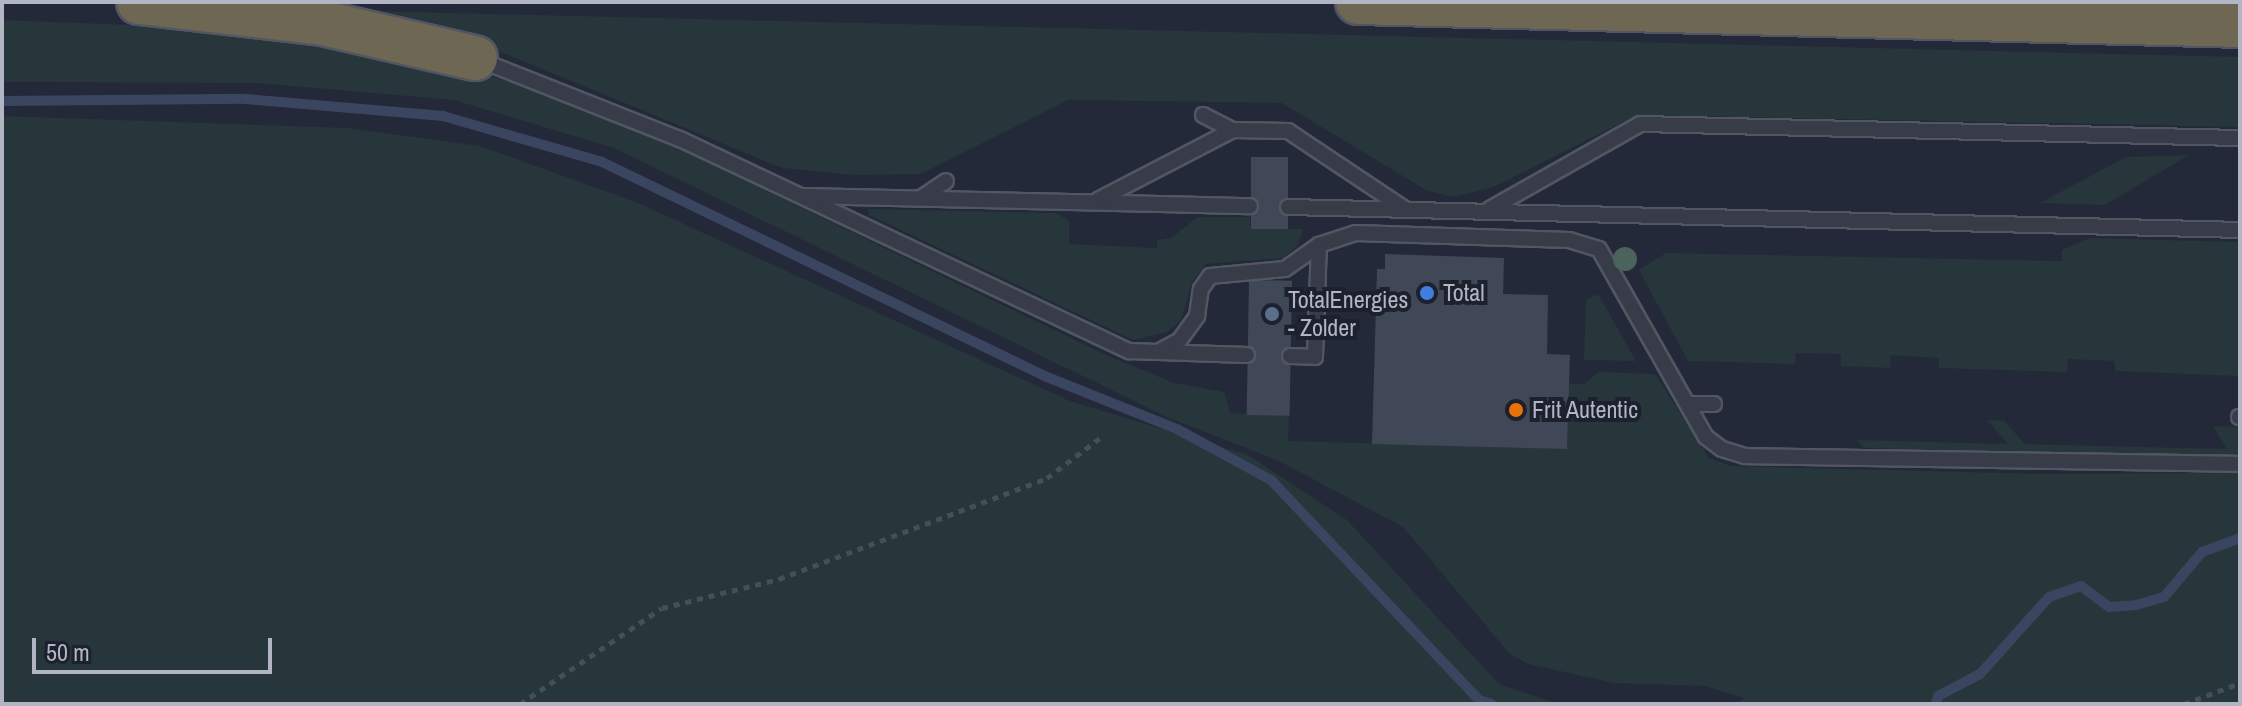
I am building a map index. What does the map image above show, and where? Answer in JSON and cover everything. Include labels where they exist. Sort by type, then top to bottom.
[{"type":"highway","points":[[139,2],[323,23],[475,58]]},
{"type":"highway","points":[[1358,2],[2240,25]]},
{"type":"lane","points":[[475,58],[680,139],[1129,351],[1247,355]]},
{"type":"lane","points":[[1203,115],[1233,130],[1288,131],[1406,209]]},
{"type":"lane","points":[[1486,211],[1640,124],[2240,138]]},
{"type":"lane","points":[[1094,202],[1233,130]]},
{"type":"lane","points":[[921,198],[946,181]]},
{"type":"lane","points":[[795,195],[1250,206]]},
{"type":"lane","points":[[1288,207],[2240,230]]},
{"type":"lane","points":[[1158,352],[1179,341],[1197,316],[1201,289],[1210,276],[1285,269],[1319,245],[1356,233],[1569,240],[1599,249],[1706,437],[1722,449],[1745,456],[2240,464]]},
{"type":"lane","points":[[1290,356],[1315,357],[1319,245]]},
{"type":"lane","points":[[1688,404],[1714,404]]},
{"type":"path","points":[[520,704],[662,608],[779,579],[1047,478],[1100,438]]},
{"type":"path","points":[[2184,704],[2240,683]]},
{"type":"shaded area","points":[[332,10],[2240,57],[2240,127],[1637,115],[1491,188],[1452,197],[1426,190],[1282,103],[1068,100],[921,174],[855,175],[782,168],[496,50]]},
{"type":"shaded area","points":[[2,20],[286,31],[416,55],[587,104],[1106,355],[1174,383],[1224,392],[1230,413],[1289,416],[1288,441],[1567,449],[1569,384],[1585,384],[1598,372],[1655,374],[1709,458],[1731,466],[2044,474],[2240,473],[2240,704],[1736,704],[1744,698],[1705,686],[1614,683],[1528,664],[1509,653],[1403,527],[1277,460],[1169,418],[614,148],[454,100],[258,83],[2,82]]},
{"type":"shaded area","points":[[2,116],[347,128],[480,146],[638,203],[1070,401],[1248,455],[1347,520],[1499,684],[1558,704],[2,704]]},
{"type":"shaded area","points":[[2189,155],[2105,205],[2040,203],[2126,157]]},
{"type":"shaded area","points":[[868,209],[1056,213],[1069,221],[1069,244],[1157,248],[1157,240],[1171,238],[1198,217],[1250,217],[1250,229],[1303,229],[1298,245],[1283,258],[1206,264],[1192,282],[1181,320],[1167,332],[1133,340],[869,215]]},
{"type":"shaded area","points":[[2090,238],[2240,242],[2240,376],[2115,371],[2115,361],[2068,359],[2067,372],[1939,368],[1939,358],[1891,355],[1890,368],[1841,366],[1841,354],[1796,353],[1795,364],[1688,361],[1639,270],[1666,253],[2062,261],[2062,250]]},
{"type":"shaded area","points":[[1598,294],[1636,361],[1584,360],[1586,300]]},
{"type":"shaded area","points":[[1987,420],[2004,421],[2025,444],[2227,449],[2213,426],[2240,427],[2240,453],[2220,458],[1864,448],[1857,440],[2008,444]]},
{"type":"building","points":[[1251,157],[1288,157],[1288,229],[1251,229]]},
{"type":"building","points":[[1385,254],[1504,258],[1503,294],[1548,295],[1547,354],[1570,355],[1567,449],[1372,444],[1377,269],[1385,269]]},
{"type":"building","points":[[1249,280],[1292,281],[1290,416],[1247,415]]},
{"type":"waterway","points":[[2,101],[246,99],[443,116],[602,162],[1042,375],[1177,429],[1271,480],[1479,700],[1491,704]]},
{"type":"waterway","points":[[1936,704],[1938,696],[1980,674],[2049,597],[2081,586],[2109,607],[2136,605],[2164,597],[2202,552],[2240,538]]},
{"type":"place","name":"Total","points":[[1427,293]]},
{"type":"place","name":"TotalEnergies - Zolder","points":[[1272,314]]},
{"type":"place","name":"Frit Autentic","points":[[1516,410]]}]
